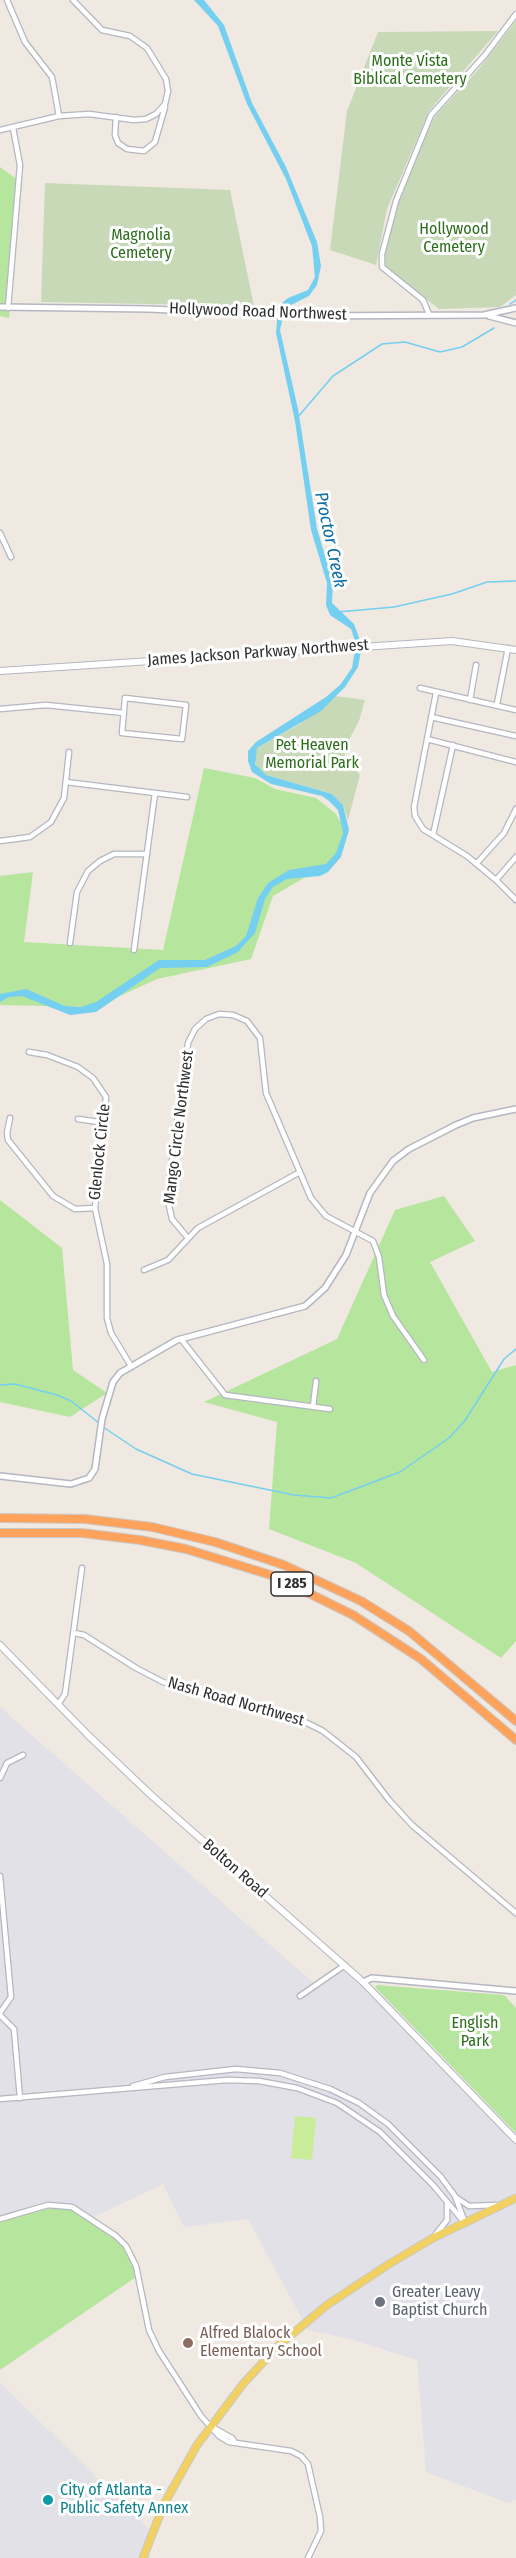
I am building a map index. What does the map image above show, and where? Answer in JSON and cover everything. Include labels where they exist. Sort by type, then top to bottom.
[{"type":"highway","name":"I 285","points":[[0,1517],[85,1518],[152,1527],[216,1542],[284,1565],[361,1601],[409,1630],[516,1721]]},
{"type":"highway","name":"I 285","points":[[0,1534],[82,1533],[163,1544],[249,1567],[298,1587],[353,1615],[421,1659],[516,1740]]},
{"type":"main road","name":"James Jackson Parkway Northwest","points":[[0,671],[452,641],[516,650]]},
{"type":"main road","name":"Bolton Road","points":[[0,1644],[89,1736],[151,1795],[363,1982],[516,2140]]},
{"type":"main road","points":[[143,2558],[174,2484],[210,2426],[254,2371],[303,2325],[352,2289],[433,2238],[516,2198]]},
{"type":"street","points":[[7,0],[25,42],[52,77],[59,116]]},
{"type":"street","points":[[73,0],[102,30],[130,36],[147,48],[166,79],[168,90],[155,142],[144,151],[127,149],[118,143],[115,135],[116,117]]},
{"type":"street","points":[[429,314],[423,300],[382,267],[382,254],[396,201],[431,115],[485,55],[516,14]]},
{"type":"street","points":[[0,130],[59,116],[89,114],[146,119],[156,114],[165,104]]},
{"type":"street","points":[[8,308],[20,165],[13,128]]},
{"type":"street","name":"Hollywood Road Northwest","points":[[0,307],[336,315],[484,315],[516,308]]},
{"type":"street","points":[[484,315],[516,323]]},
{"type":"street","points":[[0,533],[11,557]]},
{"type":"street","points":[[496,704],[508,648]]},
{"type":"street","points":[[470,699],[476,665]]},
{"type":"street","points":[[420,688],[516,710]]},
{"type":"street","points":[[436,693],[414,807],[419,825],[477,863],[516,900]]},
{"type":"street","points":[[125,698],[186,705],[182,739],[122,733],[124,713],[125,698]]},
{"type":"street","points":[[0,709],[46,705],[124,713]]},
{"type":"street","points":[[431,717],[516,736]]},
{"type":"street","points":[[427,739],[516,762]]},
{"type":"street","points":[[433,834],[453,745]]},
{"type":"street","points":[[0,841],[30,837],[51,822],[64,798],[69,752]]},
{"type":"street","points":[[66,782],[187,797]]},
{"type":"street","points":[[134,950],[155,793]]},
{"type":"street","points":[[477,863],[508,827],[516,809]]},
{"type":"street","points":[[70,943],[77,892],[88,871],[100,861],[114,854],[147,854]]},
{"type":"street","points":[[496,880],[516,856]]},
{"type":"street","name":"Mango Circle Northwest","points":[[187,1237],[172,1220],[167,1197],[188,1043],[195,1029],[206,1019],[219,1014],[233,1015],[247,1021],[256,1031],[261,1045],[266,1093],[311,1198],[320,1211],[333,1221],[373,1241],[384,1295],[393,1316],[424,1360]]},
{"type":"street","name":"Glenlock Circle","points":[[29,1052],[67,1061],[93,1078],[106,1097],[106,1123],[95,1208],[107,1264],[107,1318],[111,1333],[131,1366]]},
{"type":"street","points":[[0,1476],[71,1484],[89,1478],[95,1469],[102,1419],[113,1382],[120,1373],[181,1339],[305,1306],[324,1290],[346,1255],[380,1177],[409,1149],[472,1118],[516,1109]]},
{"type":"street","points":[[10,1118],[6,1133],[8,1140],[53,1196],[75,1209],[95,1208]]},
{"type":"street","points":[[78,1119],[106,1123]]},
{"type":"street","points":[[144,1270],[168,1260],[187,1237],[244,1201],[300,1172]]},
{"type":"street","points":[[181,1339],[225,1395],[330,1409]]},
{"type":"street","points":[[313,1407],[316,1381]]},
{"type":"street","points":[[59,1703],[65,1694],[82,1568]]},
{"type":"street","name":"Nash Road Northwest","points":[[74,1633],[84,1635],[163,1682],[305,1722],[323,1731],[356,1757],[389,1800],[412,1825],[516,1913]]},
{"type":"street","points":[[0,1778],[7,1763],[23,1755]]},
{"type":"street","points":[[0,1876],[11,1997],[0,2014],[14,2029],[20,2098]]},
{"type":"street","points":[[300,1996],[345,1965]]},
{"type":"street","points":[[363,1982],[372,1978],[516,1991]]},
{"type":"street","points":[[125,2088],[165,2077],[236,2069],[278,2073],[316,2083],[359,2103],[388,2124],[441,2177],[455,2196],[464,2222]]},
{"type":"street","points":[[0,2099],[245,2080],[277,2084],[312,2093],[345,2108],[380,2132],[446,2199],[464,2222]]},
{"type":"street","points":[[455,2196],[470,2206],[500,2205]]},
{"type":"street","points":[[433,2238],[447,2220],[446,2199]]},
{"type":"street","points":[[0,2219],[48,2205],[64,2205],[82,2211],[126,2246],[134,2260],[143,2310],[154,2339],[180,2384],[210,2426],[219,2436],[235,2442],[291,2451],[308,2464],[321,2531],[308,2558]]},
{"type":"shaded area","points":[[0,1707],[316,1985],[346,1966],[516,2142],[516,2500],[508,2503],[426,2472],[417,2360],[350,2339],[308,2330],[248,2219],[184,2227],[163,2184],[92,2218],[0,2221]]},
{"type":"shaded area","points":[[0,2382],[155,2535],[150,2546],[150,2558],[0,2558]]},
{"type":"green space","name":"Hollywood Cemetery","points":[[516,21],[516,295],[500,307],[439,309],[386,268],[384,256],[396,211],[417,151],[436,115],[478,70]]},
{"type":"green space","name":"Monte Vista Biblical Cemetery","points":[[498,31],[429,111],[387,209],[376,265],[330,250],[347,111],[378,32]]},
{"type":"green space","points":[[0,167],[22,183],[9,318],[0,316]]},
{"type":"green space","name":"Magnolia Cemetery","points":[[45,183],[230,190],[254,306],[41,302]]},
{"type":"green space","name":"Pet Heaven Memorial Park","points":[[335,696],[365,700],[359,721],[344,749],[345,758],[360,775],[348,820],[343,805],[332,794],[266,775],[257,768],[254,759],[257,748],[300,724]]},
{"type":"green space","points":[[204,768],[255,778],[275,789],[316,798],[336,814],[346,832],[333,861],[273,896],[251,959],[157,979],[96,1007],[0,1005],[0,876],[33,872],[24,942],[163,950]]},
{"type":"green space","points":[[444,1196],[475,1241],[430,1262],[492,1372],[516,1365],[516,1641],[501,1658],[356,1563],[269,1529],[277,1422],[204,1402],[337,1339],[395,1210]]},
{"type":"green space","points":[[0,1200],[62,1248],[73,1370],[107,1393],[70,1417],[0,1402]]},
{"type":"green space","name":"English Park","points":[[377,1985],[504,1995],[516,2008],[516,2133],[375,1987]]},
{"type":"green space","points":[[295,2116],[316,2118],[312,2160],[291,2158]]},
{"type":"green space","points":[[66,2207],[92,2218],[123,2245],[139,2275],[0,2370],[0,2221],[31,2211]]},
{"type":"water","points":[[194,0],[204,0],[224,25],[252,103],[286,167],[317,242],[321,266],[317,285],[309,296],[285,308],[280,330],[298,409],[317,529],[333,582],[332,603],[354,624],[362,646],[358,667],[345,687],[321,711],[257,748],[255,764],[266,775],[332,794],[343,805],[349,830],[341,857],[328,872],[320,876],[287,879],[273,887],[265,899],[255,933],[238,952],[207,967],[160,968],[96,1012],[70,1015],[22,996],[9,997],[0,1002],[0,994],[26,989],[65,1006],[81,1007],[96,1002],[159,960],[205,960],[236,946],[246,936],[258,898],[268,883],[289,870],[326,864],[336,853],[343,833],[338,810],[329,801],[322,796],[271,784],[252,772],[248,761],[248,751],[256,742],[326,697],[340,685],[352,668],[356,644],[351,629],[330,615],[326,605],[327,583],[311,530],[295,421],[276,333],[278,309],[282,303],[308,290],[315,277],[312,246],[286,179],[247,104],[218,26]]},
{"type":"waterway","points":[[510,304],[516,300]]},
{"type":"waterway","points":[[297,418],[333,376],[382,344],[405,342],[440,352],[462,347],[494,328]]},
{"type":"waterway","points":[[338,612],[394,607],[452,594],[487,582],[516,581]]},
{"type":"waterway","points":[[103,1427],[136,1449],[192,1474],[294,1495],[331,1498],[400,1472],[449,1438],[464,1422],[504,1359],[516,1349]]},
{"type":"waterway","points":[[0,1385],[15,1384],[57,1395],[71,1401],[99,1423]]},
{"type":"place","name":"Greater Leavy Baptist Church","points":[[380,2302]]},
{"type":"place","name":"Alfred Blalock Elementary School","points":[[188,2343]]},
{"type":"place","name":"City of Atlanta - Public Safety Annex","points":[[48,2500]]},
{"type":"water label","name":"Proctor Creek","points":[[330,540]]}]
